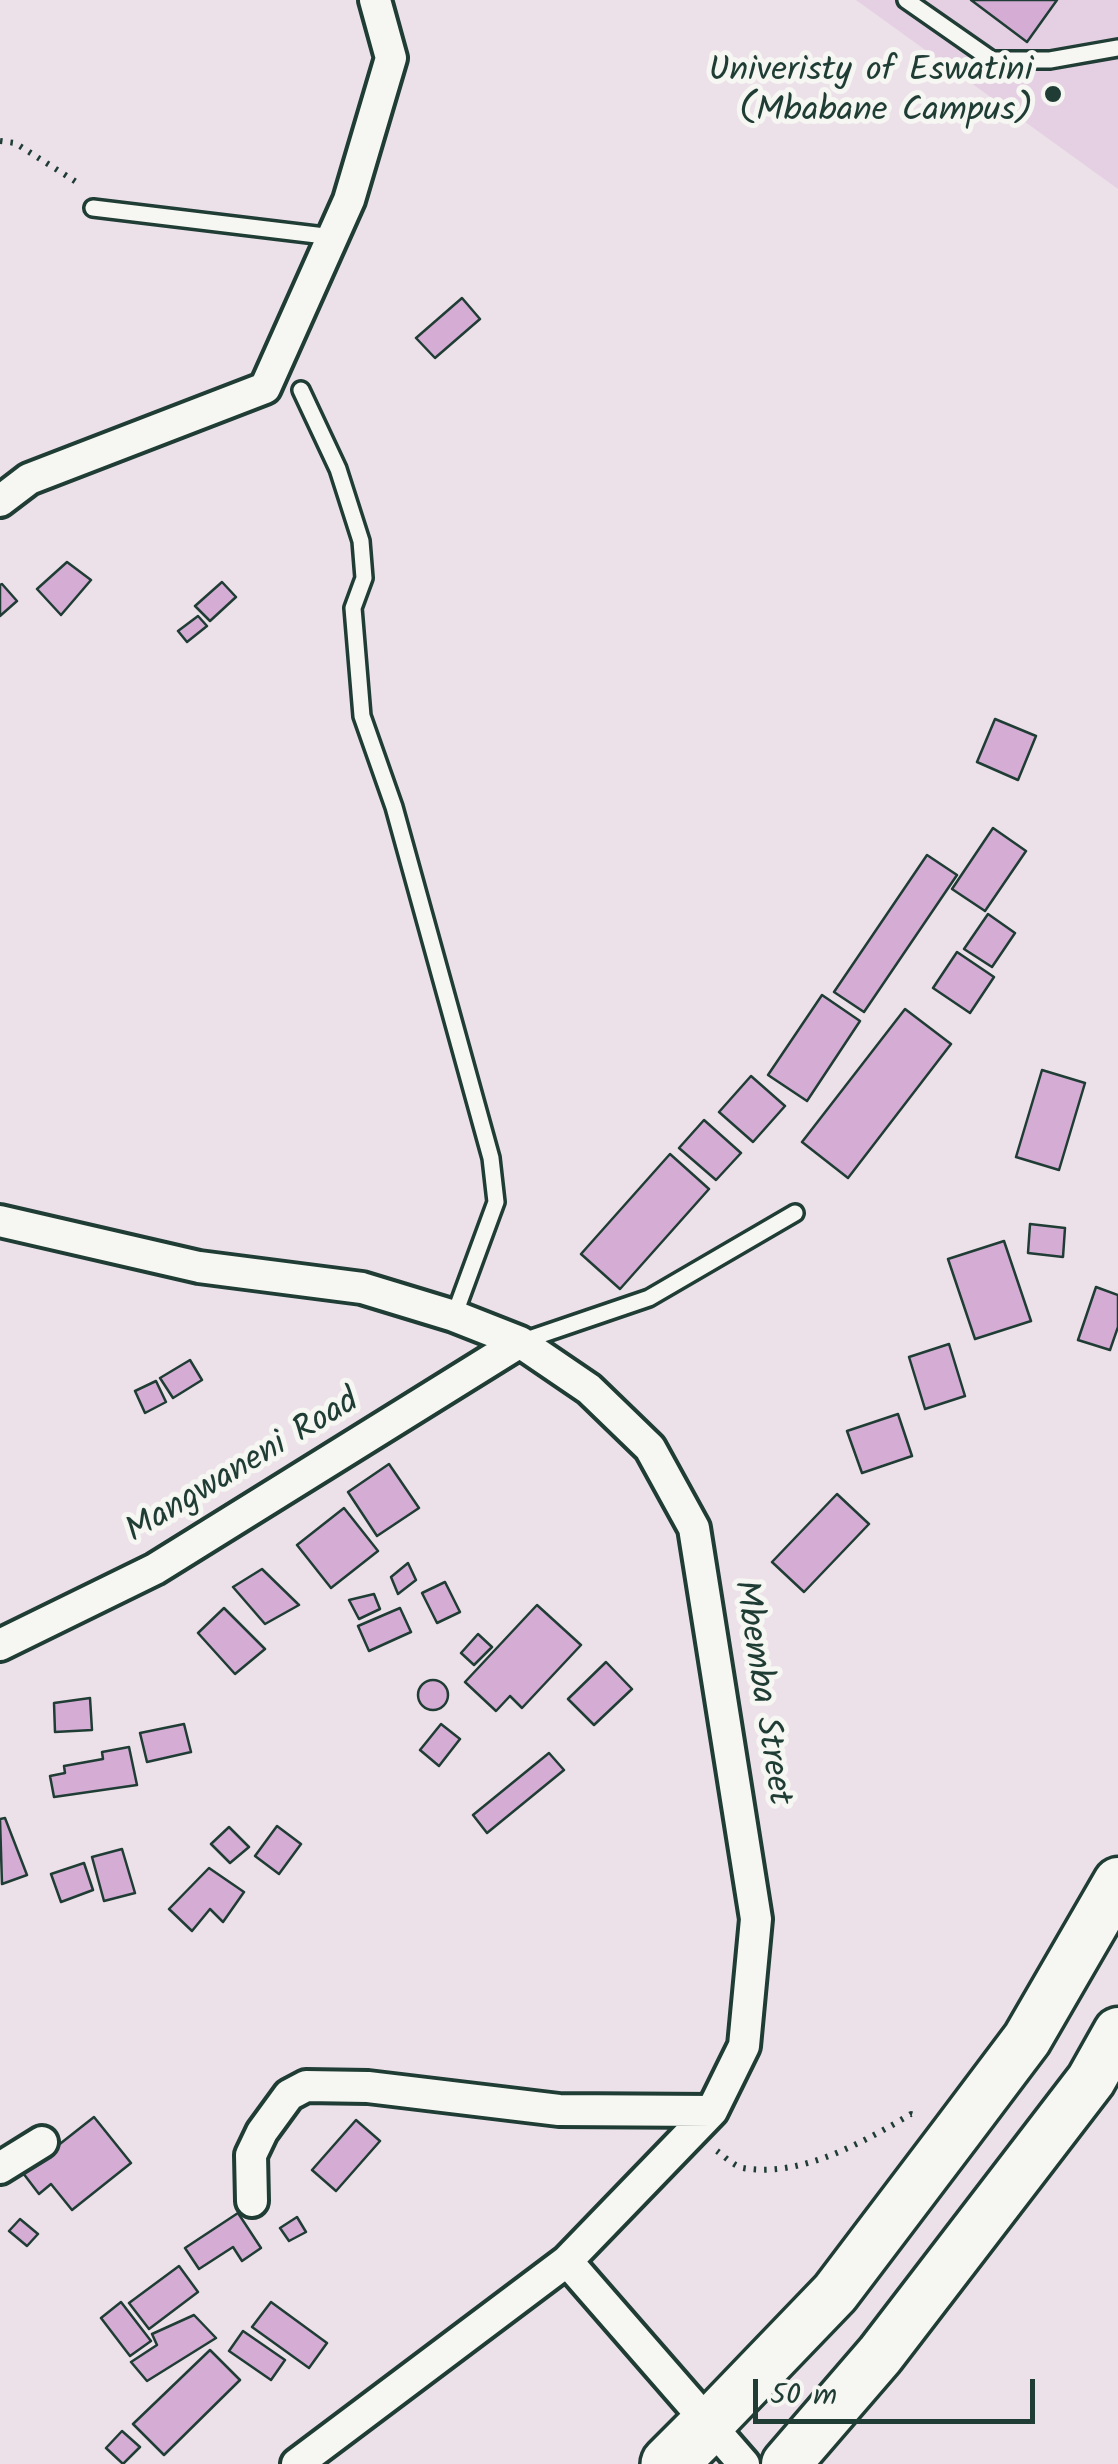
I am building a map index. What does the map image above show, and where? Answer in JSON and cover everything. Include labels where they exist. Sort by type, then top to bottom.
[{"type":"highway","points":[[669,2464],[726,2444]]},
{"type":"main road","points":[[726,2444],[1027,2039],[1118,1882]]},
{"type":"main road","points":[[786,2464],[880,2355],[1091,2080],[1118,2032]]},
{"type":"street","points":[[0,501],[29,479],[265,388],[349,200],[391,58],[374,0]]},
{"type":"street","name":"Mbemba Street","points":[[0,1221],[199,1267],[362,1288],[454,1316],[520,1342],[588,1389],[650,1448],[694,1528],[756,1919],[744,2046],[703,2120],[567,2261],[296,2464]]},
{"type":"street","name":"Mangwaneni Road","points":[[0,1646],[156,1569],[520,1342]]},
{"type":"street","points":[[252,2201],[251,2155],[262,2132],[289,2095],[306,2086],[368,2087],[559,2110],[703,2120]]},
{"type":"street","points":[[0,2168],[42,2142]]},
{"type":"street","points":[[567,2261],[726,2444]]},
{"type":"lane","points":[[906,0],[992,60],[1050,60],[1118,48]]},
{"type":"lane","points":[[92,208],[333,238]]},
{"type":"lane","points":[[302,390],[338,469],[361,541],[364,578],[353,608],[362,716],[394,807],[492,1158],[496,1202],[454,1316]]},
{"type":"lane","points":[[520,1342],[649,1298],[795,1214]]},
{"type":"path","points":[[0,141],[15,144],[114,210]]},
{"type":"path","points":[[703,2120],[739,2168],[778,2170],[832,2154],[912,2114],[957,2132]]},
{"type":"shaded area","name":"Univeristy of Eswatini (Mbabane Campus)","points":[[856,0],[1118,0],[1118,189]]},
{"type":"building","points":[[971,0],[1057,0],[1027,42]]},
{"type":"building","points":[[462,298],[480,319],[435,358],[416,338]]},
{"type":"building","points":[[67,562],[91,580],[61,615],[37,589]]},
{"type":"building","points":[[222,582],[236,597],[210,621],[195,606]]},
{"type":"building","points":[[0,585],[17,601],[0,616]]},
{"type":"building","points":[[198,616],[207,626],[187,642],[178,631]]},
{"type":"building","points":[[995,719],[1036,736],[1018,780],[977,762]]},
{"type":"building","points":[[993,828],[1026,851],[985,911],[952,889]]},
{"type":"building","points":[[927,855],[957,875],[864,1012],[834,992]]},
{"type":"building","points":[[988,914],[1015,933],[992,967],[964,949]]},
{"type":"building","points":[[957,952],[994,977],[970,1013],[933,988]]},
{"type":"building","points":[[822,995],[860,1021],[807,1101],[768,1075]]},
{"type":"building","points":[[905,1009],[951,1044],[848,1178],[802,1142]]},
{"type":"building","points":[[1042,1070],[1085,1083],[1059,1170],[1016,1157]]},
{"type":"building","points":[[751,1076],[785,1106],[753,1142],[719,1112]]},
{"type":"building","points":[[704,1120],[741,1153],[716,1180],[679,1148]]},
{"type":"building","points":[[670,1154],[709,1189],[620,1289],[581,1254]]},
{"type":"building","points":[[1030,1224],[1065,1228],[1063,1257],[1028,1253]]},
{"type":"building","points":[[1004,1241],[1031,1321],[975,1339],[948,1259]]},
{"type":"building","points":[[1096,1287],[1118,1295],[1118,1327],[1110,1350],[1078,1340]]},
{"type":"building","points":[[949,1344],[965,1396],[925,1409],[909,1357]]},
{"type":"building","points":[[190,1360],[202,1380],[173,1398],[160,1378]]},
{"type":"building","points":[[156,1381],[166,1402],[145,1413],[135,1391]]},
{"type":"building","points":[[898,1414],[912,1456],[862,1473],[847,1431]]},
{"type":"building","points":[[389,1464],[419,1508],[377,1536],[348,1492]]},
{"type":"building","points":[[837,1494],[869,1524],[804,1592],[772,1562]]},
{"type":"building","points":[[344,1508],[378,1551],[331,1588],[297,1545]]},
{"type":"building","points":[[408,1563],[416,1580],[398,1594],[391,1577]]},
{"type":"building","points":[[262,1569],[299,1605],[265,1624],[233,1587]]},
{"type":"building","points":[[445,1582],[460,1612],[437,1623],[422,1593]]},
{"type":"building","points":[[374,1594],[380,1609],[359,1619],[349,1600]]},
{"type":"building","points":[[537,1605],[581,1645],[522,1708],[510,1696],[496,1711],[465,1682]]},
{"type":"building","points":[[224,1608],[265,1649],[235,1674],[198,1633]]},
{"type":"building","points":[[400,1608],[411,1632],[369,1651],[358,1626]]},
{"type":"building","points":[[478,1634],[492,1647],[474,1665],[461,1653]]},
{"type":"building","points":[[606,1662],[632,1689],[594,1725],[568,1699]]},
{"type":"building","points":[[433,1680],[444,1684],[448,1695],[444,1706],[433,1710],[422,1706],[418,1695],[422,1684]]},
{"type":"building","points":[[90,1698],[92,1730],[55,1732],[54,1703]]},
{"type":"building","points":[[184,1724],[191,1752],[147,1762],[140,1733]]},
{"type":"building","points":[[441,1724],[460,1739],[439,1766],[420,1750]]},
{"type":"building","points":[[129,1747],[137,1785],[54,1797],[50,1776],[65,1773],[64,1766],[103,1759],[102,1752]]},
{"type":"building","points":[[549,1753],[564,1770],[487,1833],[473,1815]]},
{"type":"building","points":[[5,1818],[27,1875],[2,1884],[0,1819]]},
{"type":"building","points":[[277,1826],[301,1844],[279,1874],[255,1856]]},
{"type":"building","points":[[229,1827],[249,1847],[230,1863],[211,1844]]},
{"type":"building","points":[[122,1849],[135,1893],[104,1901],[92,1857]]},
{"type":"building","points":[[84,1863],[93,1890],[61,1902],[51,1874]]},
{"type":"building","points":[[209,1868],[244,1892],[223,1922],[210,1909],[192,1931],[169,1909]]},
{"type":"building","points":[[94,2117],[131,2163],[72,2210],[51,2184],[39,2194],[23,2173]]},
{"type":"building","points":[[356,2120],[380,2141],[336,2191],[312,2170]]},
{"type":"building","points":[[238,2213],[261,2248],[242,2261],[233,2247],[199,2269],[185,2248]]},
{"type":"building","points":[[297,2217],[306,2232],[289,2241],[280,2228]]},
{"type":"building","points":[[20,2219],[38,2234],[27,2246],[9,2231]]},
{"type":"building","points":[[179,2266],[198,2292],[149,2329],[129,2303]]},
{"type":"building","points":[[121,2302],[151,2341],[130,2356],[101,2318]]},
{"type":"building","points":[[271,2302],[327,2343],[309,2368],[252,2327]]},
{"type":"building","points":[[194,2315],[216,2338],[147,2381],[131,2362],[157,2345],[152,2334]]},
{"type":"building","points":[[243,2331],[285,2360],[271,2380],[229,2351]]},
{"type":"building","points":[[210,2350],[240,2380],[164,2455],[133,2424]]},
{"type":"building","points":[[122,2431],[140,2447],[123,2464],[106,2448]]},
{"type":"place","name":"Univeristy of Eswatini (Mbabane Campus)","points":[[1053,94]]}]
